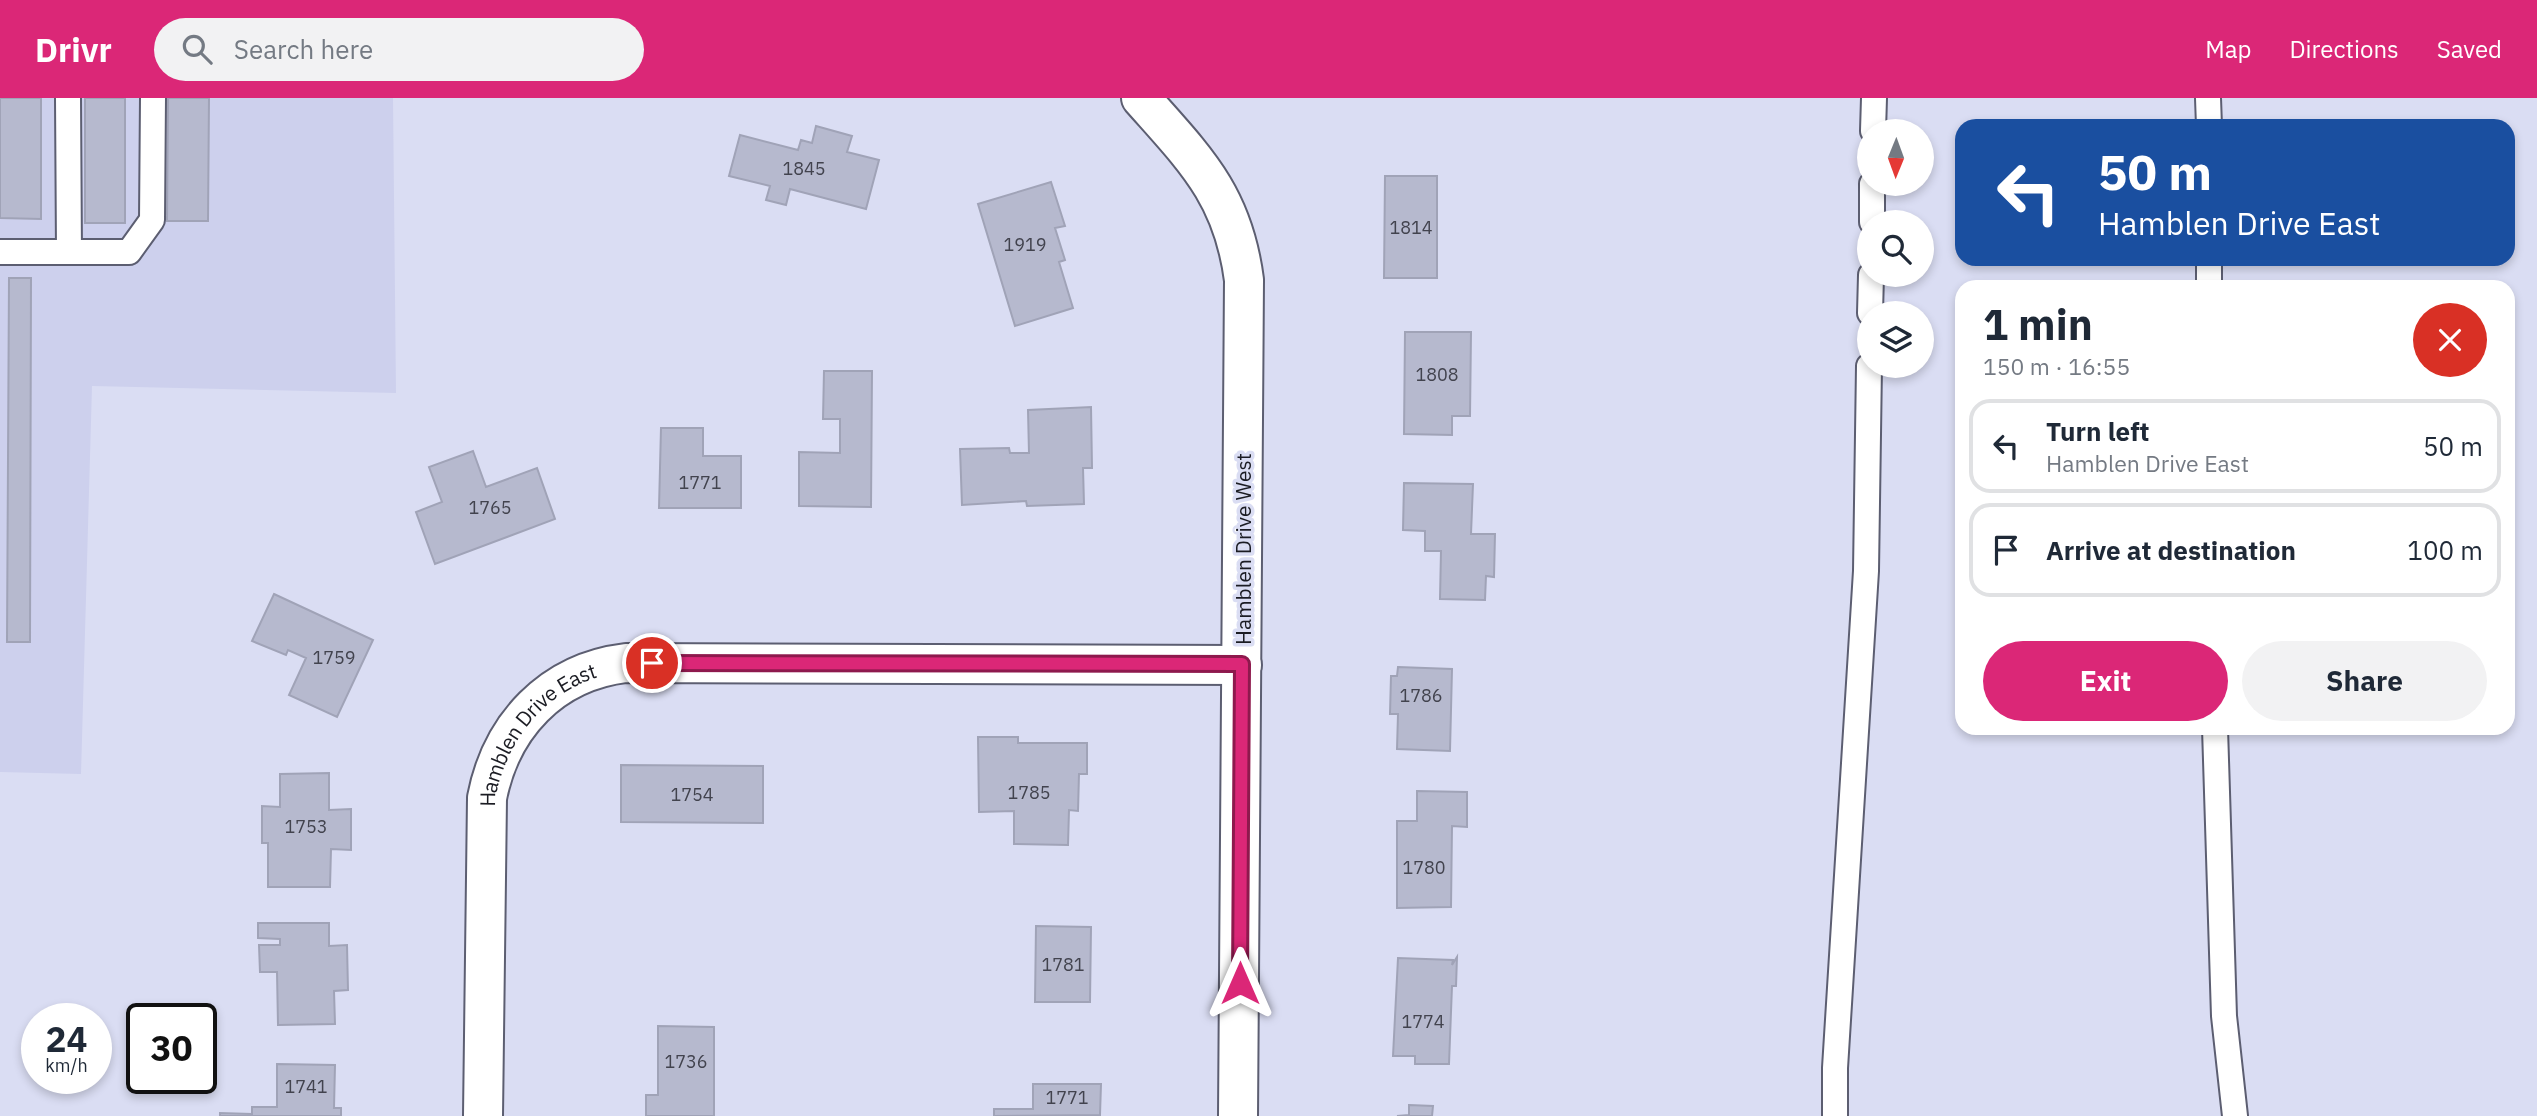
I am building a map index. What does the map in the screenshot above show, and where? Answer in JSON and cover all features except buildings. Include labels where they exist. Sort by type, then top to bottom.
[{"type":"street","name":"Hamblen Drive West","points":[[1141,98],[1217,189],[1235,235],[1242,265],[1244,298],[1238,1116]]},
{"type":"street","name":"Hamblen Drive East","points":[[483,1116],[487,798],[496,762],[515,726],[555,688],[589,671],[626,663],[1242,664]]},
{"type":"lane","points":[[68,98],[69,252]]},
{"type":"lane","points":[[0,252],[129,253],[152,220],[153,98]]},
{"type":"lane","points":[[1873,119],[1874,98]]},
{"type":"lane","points":[[2208,98],[2208,119]]},
{"type":"lane","points":[[1835,1116],[1835,1068],[1866,571],[1869,378]]},
{"type":"lane","points":[[2215,735],[2224,1016],[2235,1116]]},
{"type":"shaded area","points":[[0,98],[393,98],[396,393],[92,386],[81,774],[0,772]]},
{"type":"route","points":[[652,663],[1242,664],[1240,983]]}]
